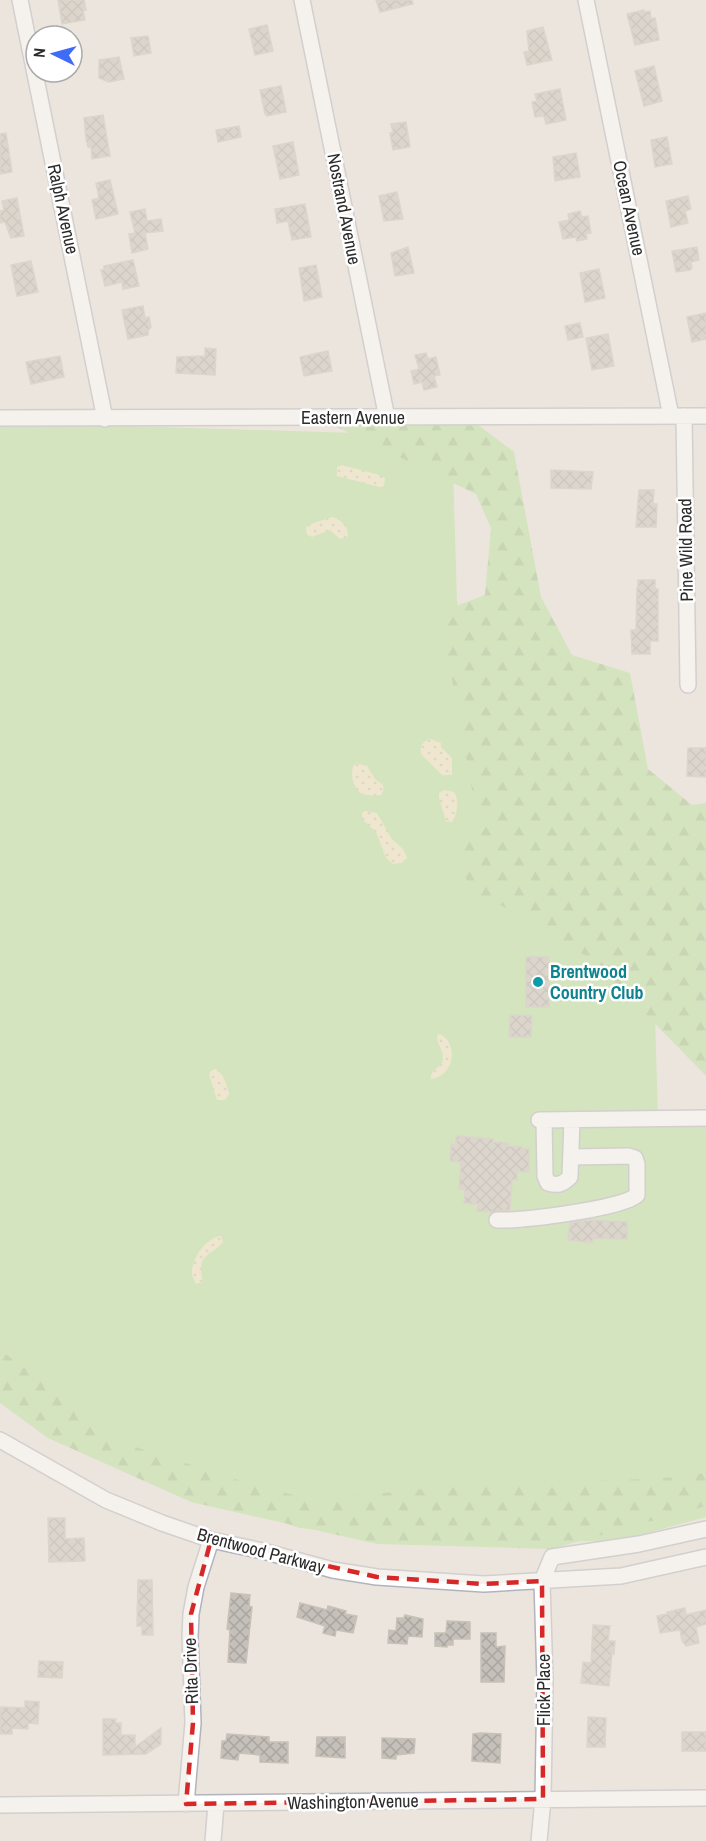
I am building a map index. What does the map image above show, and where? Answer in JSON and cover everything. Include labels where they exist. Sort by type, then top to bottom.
[{"type":"street","name":"Ralph Avenue","points":[[20,0],[105,418]]},
{"type":"street","name":"Nostrand Avenue","points":[[302,0],[387,418]]},
{"type":"street","name":"Ocean Avenue","points":[[586,0],[678,416]]},
{"type":"street","name":"Pine Wild Road","points":[[678,416],[688,685]]},
{"type":"street","name":"Eastern Avenue","points":[[0,418],[706,416]]},
{"type":"street","points":[[572,1120],[570,1177],[564,1183],[555,1185],[548,1183],[544,1169],[542,1120],[706,1118]]},
{"type":"street","points":[[497,1220],[599,1208],[628,1202],[637,1195],[635,1158],[629,1156],[571,1157]]},
{"type":"street","name":"Brentwood Parkway","points":[[0,1440],[106,1500],[211,1540],[333,1570],[377,1577],[484,1584],[621,1576],[706,1557]]},
{"type":"street","points":[[542,1581],[552,1557],[639,1544],[706,1529]]},
{"type":"street","name":"Rita Drive","points":[[186,1804],[193,1723],[191,1614],[196,1587],[211,1540]]},
{"type":"street","name":"Flick Place","points":[[539,1841],[543,1799],[545,1681],[542,1581]]},
{"type":"street","name":"Washington Avenue","points":[[0,1804],[216,1804],[706,1798]]},
{"type":"street","points":[[213,1841],[216,1804]]},
{"type":"highlighted area","points":[[211,1540],[377,1577],[484,1584],[542,1581],[543,1799],[186,1804],[193,1723],[191,1614]]},
{"type":"green space","name":"Brentwood Country Club","points":[[0,422],[452,436],[457,600],[474,803],[571,824],[654,980],[658,1118],[706,1119],[706,1517],[618,1541],[465,1542],[299,1528],[136,1469],[0,1391]]},
{"type":"green space","points":[[477,424],[514,452],[541,597],[572,655],[630,673],[648,769],[692,805],[706,803],[706,1076],[594,961],[518,914],[472,891],[457,860],[478,823],[440,612],[485,595],[491,528],[476,494],[337,427]]},
{"type":"green space","points":[[0,1350],[129,1445],[254,1485],[313,1500],[434,1488],[665,1478],[706,1473],[706,1506],[551,1549],[377,1544],[191,1502],[48,1438],[0,1403]]},
{"type":"sand","points":[[342,465],[385,478],[384,486],[380,487],[337,476],[337,467]]},
{"type":"sand","points":[[332,517],[344,524],[348,537],[340,539],[330,530],[312,537],[307,535],[308,525]]},
{"type":"sand","points":[[430,739],[441,743],[441,747],[452,758],[452,775],[442,775],[421,754],[422,745]]},
{"type":"sand","points":[[356,763],[367,766],[375,779],[382,784],[384,789],[381,795],[366,795],[358,791],[352,774]]},
{"type":"sand","points":[[444,790],[454,792],[457,799],[452,822],[446,821],[439,798],[439,793]]},
{"type":"sand","points":[[365,811],[377,813],[392,839],[403,849],[407,858],[401,863],[393,864],[386,858],[376,832],[362,819],[362,813]]},
{"type":"sand","points":[[440,1034],[447,1039],[450,1046],[451,1060],[444,1073],[431,1079],[431,1075],[441,1065],[443,1059],[437,1038]]},
{"type":"sand","points":[[215,1069],[221,1073],[226,1083],[229,1094],[225,1100],[217,1100],[209,1074]]},
{"type":"sand","points":[[221,1236],[223,1242],[205,1257],[201,1266],[203,1282],[196,1284],[192,1272],[195,1259],[206,1244]]},
{"type":"building","points":[[58,0],[84,0],[85,20],[62,24]]},
{"type":"building","points":[[376,0],[412,0],[413,4],[380,12]]},
{"type":"building","points":[[644,10],[644,12],[650,11],[651,19],[655,18],[659,40],[635,45],[627,14]]},
{"type":"building","points":[[267,25],[273,51],[255,55],[249,29]]},
{"type":"building","points":[[543,27],[552,60],[527,65],[524,52],[529,51],[527,31]]},
{"type":"building","points":[[148,36],[151,53],[134,56],[131,38]]},
{"type":"building","points":[[119,57],[124,79],[109,82],[99,78],[99,60]]},
{"type":"building","points":[[654,66],[662,101],[644,106],[635,71]]},
{"type":"building","points":[[281,86],[286,112],[267,116],[260,90]]},
{"type":"building","points":[[560,89],[566,120],[546,124],[544,116],[535,117],[532,102],[537,101],[535,94]]},
{"type":"building","points":[[103,115],[110,156],[92,159],[91,147],[88,147],[86,139],[84,118]]},
{"type":"building","points":[[406,122],[410,147],[393,150],[391,124]]},
{"type":"building","points":[[239,126],[241,137],[218,142],[216,130]]},
{"type":"building","points":[[6,133],[12,172],[0,174],[0,134]]},
{"type":"building","points":[[667,137],[672,164],[655,167],[651,140]]},
{"type":"building","points":[[293,142],[299,175],[280,179],[273,146]]},
{"type":"building","points":[[576,153],[580,177],[555,181],[553,157]]},
{"type":"building","points":[[110,180],[118,214],[96,219],[92,200],[99,198],[96,183]]},
{"type":"building","points":[[397,192],[403,219],[384,221],[379,196]]},
{"type":"building","points":[[688,196],[691,209],[685,211],[688,223],[671,227],[666,201]]},
{"type":"building","points":[[17,198],[24,236],[11,238],[5,222],[0,223],[0,211],[4,210],[2,201]]},
{"type":"building","points":[[305,204],[311,237],[292,240],[288,221],[277,223],[275,209]]},
{"type":"building","points":[[145,209],[147,221],[161,219],[163,231],[145,233],[148,249],[132,253],[129,234],[135,233],[130,212]]},
{"type":"building","points":[[580,211],[582,217],[588,216],[591,233],[586,234],[587,239],[577,241],[576,237],[563,239],[559,222],[569,220],[568,214]]},
{"type":"building","points":[[408,247],[414,273],[395,276],[391,253]]},
{"type":"building","points":[[697,247],[699,260],[691,262],[690,270],[676,272],[672,251]]},
{"type":"building","points":[[133,260],[139,286],[123,289],[122,282],[105,286],[101,270],[104,270],[104,266]]},
{"type":"building","points":[[31,261],[38,292],[17,296],[11,265]]},
{"type":"building","points":[[316,265],[322,297],[304,301],[299,268]]},
{"type":"building","points":[[599,269],[605,298],[585,302],[580,273]]},
{"type":"building","points":[[143,306],[145,318],[149,317],[151,327],[148,335],[128,339],[122,310]]},
{"type":"building","points":[[706,313],[706,339],[692,342],[687,317]]},
{"type":"building","points":[[580,323],[583,337],[568,340],[565,326]]},
{"type":"building","points":[[608,334],[614,366],[592,370],[586,338]]},
{"type":"building","points":[[205,348],[216,349],[215,375],[176,373],[177,357],[205,356]]},
{"type":"building","points":[[328,351],[332,371],[304,376],[300,357]]},
{"type":"building","points":[[426,353],[428,359],[436,357],[440,375],[434,376],[437,387],[424,390],[422,382],[414,384],[411,371],[419,369],[415,355]]},
{"type":"building","points":[[60,356],[64,377],[31,384],[26,362]]},
{"type":"building","points":[[551,470],[593,472],[591,489],[551,488]]},
{"type":"building","points":[[639,490],[654,490],[653,504],[657,504],[656,527],[636,527]]},
{"type":"building","points":[[638,580],[655,580],[655,589],[658,589],[658,641],[650,641],[650,654],[632,654],[631,630],[636,630]]},
{"type":"building","points":[[688,748],[706,748],[706,777],[687,776]]},
{"type":"building","name":"Brentwood Country Club","points":[[526,957],[549,957],[549,1007],[526,1007]]},
{"type":"building","points":[[510,1015],[532,1016],[531,1037],[509,1037]]},
{"type":"building","points":[[456,1136],[493,1139],[493,1142],[508,1143],[508,1146],[529,1149],[529,1172],[517,1171],[517,1180],[512,1180],[510,1210],[477,1211],[478,1204],[464,1203],[465,1190],[459,1189],[461,1162],[450,1161],[451,1144],[456,1145]]},
{"type":"building","points":[[590,1220],[627,1222],[627,1239],[593,1238],[592,1243],[568,1240],[570,1223]]},
{"type":"building","points":[[48,1518],[65,1518],[65,1539],[84,1538],[85,1561],[49,1562]]},
{"type":"building","points":[[138,1580],[152,1580],[153,1635],[142,1635],[142,1626],[137,1626]]},
{"type":"building","points":[[231,1593],[250,1595],[249,1606],[252,1607],[246,1663],[228,1662],[230,1630],[227,1629]]},
{"type":"building","points":[[300,1603],[327,1610],[328,1606],[346,1611],[345,1614],[357,1616],[353,1633],[336,1630],[335,1636],[323,1633],[325,1626],[297,1617]]},
{"type":"building","points":[[685,1608],[686,1615],[706,1610],[706,1624],[696,1627],[699,1643],[686,1646],[682,1641],[680,1630],[660,1633],[657,1616]]},
{"type":"building","points":[[405,1615],[423,1619],[422,1637],[408,1636],[407,1644],[388,1643],[389,1630],[396,1631],[397,1618],[404,1618]]},
{"type":"building","points":[[447,1621],[470,1622],[470,1639],[453,1639],[453,1645],[447,1645],[447,1647],[435,1646],[435,1633],[446,1633]]},
{"type":"building","points":[[593,1625],[610,1626],[608,1641],[615,1641],[609,1686],[581,1683],[583,1662],[591,1663]]},
{"type":"building","points":[[481,1633],[496,1633],[496,1647],[505,1646],[504,1682],[481,1682]]},
{"type":"building","points":[[39,1661],[63,1662],[62,1678],[38,1677]]},
{"type":"building","points":[[25,1701],[39,1702],[38,1724],[28,1723],[28,1729],[12,1728],[12,1734],[0,1734],[0,1707],[25,1708]]},
{"type":"building","points":[[588,1717],[606,1718],[605,1747],[587,1747]]},
{"type":"building","points":[[103,1719],[116,1719],[115,1723],[121,1723],[121,1735],[135,1735],[135,1747],[161,1728],[161,1744],[146,1754],[103,1755]]},
{"type":"building","points":[[682,1732],[706,1732],[706,1751],[682,1751]]},
{"type":"building","points":[[227,1734],[269,1737],[269,1742],[288,1742],[288,1763],[260,1762],[260,1755],[239,1753],[238,1760],[221,1758],[222,1741],[226,1741]]},
{"type":"building","points":[[473,1734],[501,1734],[500,1763],[472,1761]]},
{"type":"building","points":[[317,1737],[345,1737],[345,1758],[316,1756]]},
{"type":"building","points":[[382,1738],[415,1739],[414,1753],[396,1755],[396,1759],[382,1758]]},
{"type":"place","name":"Brentwood Country Club","points":[[538,982]]}]
